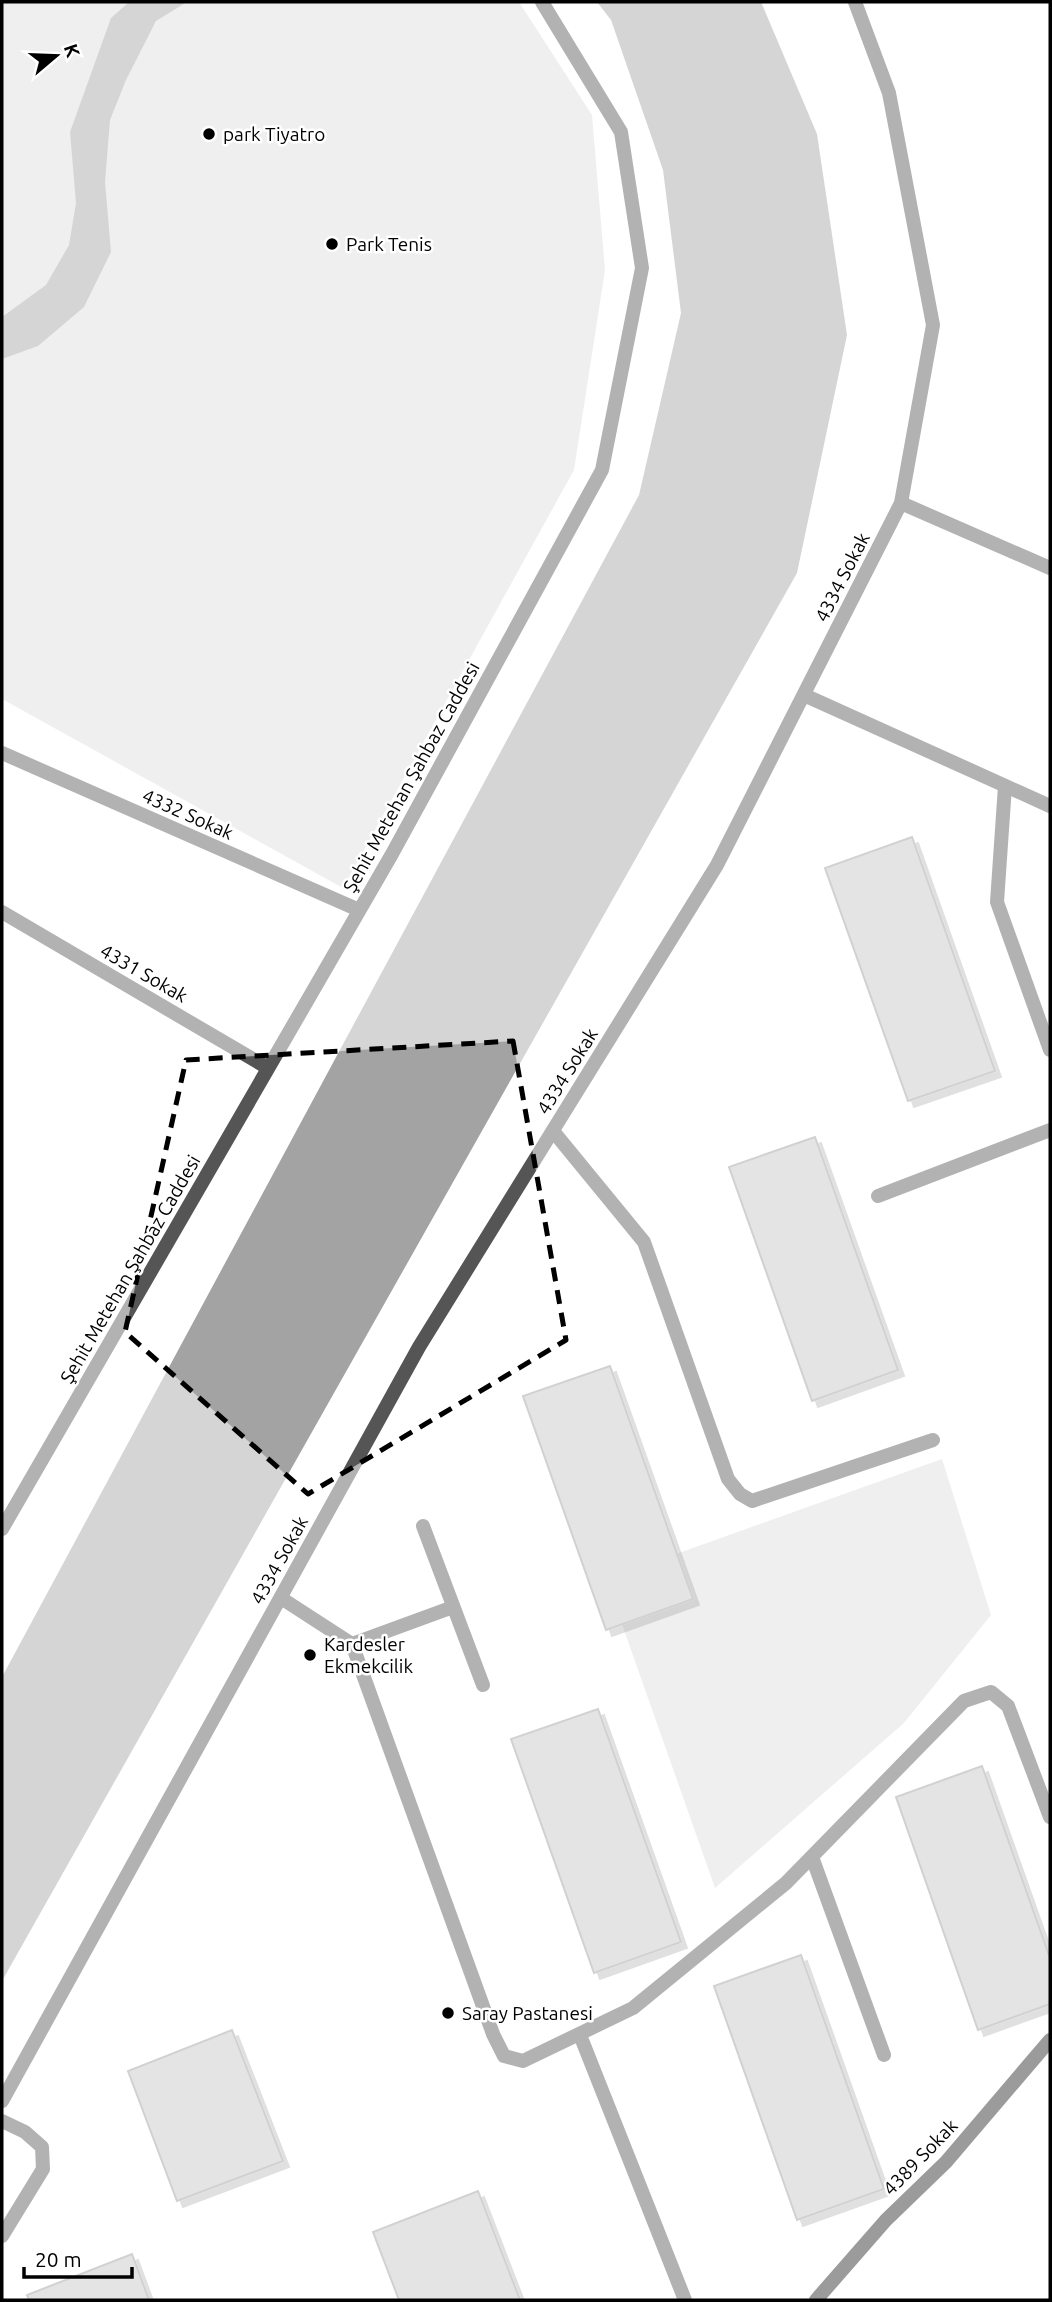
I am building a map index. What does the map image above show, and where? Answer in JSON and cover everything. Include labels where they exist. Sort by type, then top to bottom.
[{"type":"main road","name":"4389 Sokak","points":[[816,2300],[886,2220],[946,2162],[1050,2040]]},
{"type":"street","name":"Şehit Metehan Şahbaz Caddesi","points":[[2,1529],[359,910],[602,470],[642,268],[621,132],[542,2]]},
{"type":"street","name":"4334 Sokak","points":[[2,2101],[419,1347],[717,865],[901,503],[933,325],[889,93],[855,2]]},
{"type":"street","points":[[901,503],[1050,568]]},
{"type":"street","points":[[804,695],[1050,806]]},
{"type":"street","name":"4332 Sokak","points":[[2,754],[359,910]]},
{"type":"street","points":[[1005,786],[997,902],[1050,1050]]},
{"type":"street","name":"4331 Sokak","points":[[2,912],[268,1068]]},
{"type":"street","points":[[878,1196],[1050,1130]]},
{"type":"street","points":[[553,1131],[645,1242],[728,1479],[740,1494],[752,1502],[933,1440]]},
{"type":"street","points":[[424,1526],[483,1685]]},
{"type":"street","points":[[281,1598],[352,1644],[494,2034],[504,2056],[523,2062],[633,2008],[786,1883],[964,1701],[991,1692],[1008,1706],[1050,1817]]},
{"type":"street","points":[[352,1644],[453,1607]]},
{"type":"street","points":[[812,1857],[884,2055]]},
{"type":"street","points":[[580,2035],[685,2300]]},
{"type":"street","points":[[2,2121],[25,2132],[42,2147],[43,2169],[2,2236]]},
{"type":"highlighted area","points":[[513,1041],[566,1340],[308,1494],[125,1332],[186,1060]]},
{"type":"shaded area","points":[[2,2],[519,2],[592,115],[605,270],[574,470],[343,888],[2,699]]},
{"type":"shaded area","points":[[129,2],[187,2],[156,21],[126,80],[110,120],[105,182],[111,252],[84,307],[38,346],[2,359],[2,317],[46,285],[69,245],[76,203],[70,132],[111,18]]},
{"type":"shaded area","points":[[597,2],[761,2],[817,134],[847,335],[797,573],[2,1981],[2,1677],[639,495],[681,313],[663,170],[611,20]]},
{"type":"shaded area","points":[[942,1459],[991,1615],[904,1723],[715,1888],[606,1579]]},
{"type":"building","points":[[912,837],[995,1071],[908,1101],[825,868]]},
{"type":"building","points":[[815,1137],[898,1370],[812,1401],[729,1167]]},
{"type":"building","points":[[610,1366],[693,1599],[606,1630],[523,1396]]},
{"type":"building","points":[[598,1709],[681,1942],[594,1973],[511,1739]]},
{"type":"building","points":[[982,1766],[1050,1958],[1050,2004],[978,2030],[896,1797]]},
{"type":"building","points":[[801,1955],[884,2189],[797,2220],[714,1986]]},
{"type":"building","points":[[232,2030],[283,2161],[177,2201],[128,2071]]},
{"type":"building","points":[[478,2191],[520,2300],[399,2300],[373,2232]]},
{"type":"building","points":[[132,2254],[149,2300],[29,2300],[27,2295]]},
{"type":"place","name":"park Tiyatro","points":[[209,134]]},
{"type":"place","name":"Park Tenis","points":[[332,244]]},
{"type":"place","name":"Kardesler Ekmekcilik","points":[[310,1655]]},
{"type":"place","name":"Saray Pastanesi","points":[[448,2013]]}]
